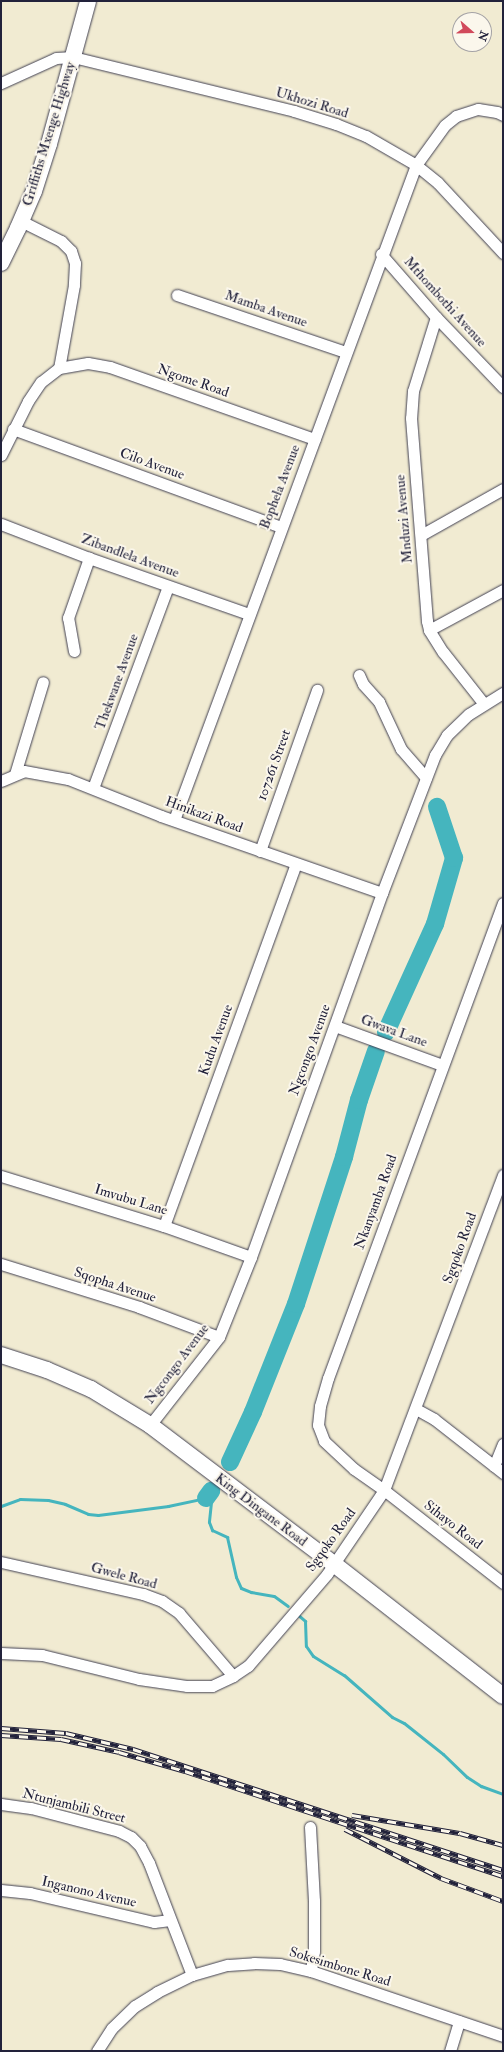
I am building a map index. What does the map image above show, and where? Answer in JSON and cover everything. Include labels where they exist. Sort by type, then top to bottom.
[{"type":"street","name":"Griffiths Mxenge Highway","points":[[1,262],[21,221],[49,144],[88,1]]},
{"type":"street","points":[[1,83],[56,58],[73,56]]},
{"type":"street","name":"Ukhozi Road","points":[[73,56],[294,111],[336,124],[366,136],[416,165],[443,188],[503,253]]},
{"type":"street","name":"Bophela Avenue","points":[[174,820],[381,254],[416,165],[445,125],[456,116],[478,109],[497,112],[503,115]]},
{"type":"street","points":[[21,221],[61,241],[71,251],[75,263],[74,285],[59,368]]},
{"type":"street","name":"Mthombothi Avenue","points":[[381,254],[436,317],[503,387]]},
{"type":"street","name":"Mamba Avenue","points":[[177,295],[345,352]]},
{"type":"street","name":"Mnduzi Avenue","points":[[436,317],[413,391],[411,418],[429,630],[443,652],[484,704]]},
{"type":"street","name":"Ngome Road","points":[[1,455],[28,401],[41,382],[59,368],[88,363],[110,367],[314,439]]},
{"type":"street","name":"Cilo Avenue","points":[[13,429],[281,527]]},
{"type":"street","points":[[421,535],[503,489]]},
{"type":"street","name":"Zibandlela Avenue","points":[[1,524],[89,558],[249,614]]},
{"type":"street","points":[[74,651],[68,618],[89,558]]},
{"type":"street","name":"Thekwane Avenue","points":[[93,788],[168,586]]},
{"type":"street","points":[[429,630],[503,590]]},
{"type":"street","points":[[359,675],[363,684],[379,702],[401,749],[426,778]]},
{"type":"street","points":[[15,774],[43,682]]},
{"type":"street","name":"107261 Street","points":[[260,851],[317,690]]},
{"type":"street","name":"Ngcongo Avenue","points":[[150,1425],[219,1337],[251,1257],[382,893],[435,755],[447,735],[469,714],[503,693]]},
{"type":"street","name":"Hinikazi Road","points":[[1,781],[24,771],[44,774],[93,788],[174,820],[382,893]]},
{"type":"street","name":"Kudu Avenue","points":[[164,1226],[296,864]]},
{"type":"street","name":"Nkanyamba Road","points":[[384,1490],[354,1469],[324,1441],[318,1425],[319,1415],[328,1378],[442,1065],[503,903]]},
{"type":"street","name":"Gwava Lane","points":[[335,1026],[442,1065]]},
{"type":"street","name":"Sgqoko Road","points":[[1,1653],[42,1655],[140,1679],[187,1686],[212,1686],[233,1676],[248,1666],[334,1564],[384,1490],[416,1409],[503,1175]]},
{"type":"street","name":"Imvubu Lane","points":[[1,1176],[164,1226],[251,1257]]},
{"type":"street","name":"Sqopha Avenue","points":[[1,1264],[139,1307],[219,1337]]},
{"type":"street","name":"King Dingane Road","points":[[1,1355],[47,1370],[91,1389],[150,1425],[334,1564],[503,1696]]},
{"type":"street","points":[[416,1409],[434,1419],[503,1473]]},
{"type":"street","points":[[494,1466],[503,1444]]},
{"type":"street","name":"Sihayo Road","points":[[384,1490],[503,1583]]},
{"type":"street","name":"Gwele Road","points":[[1,1562],[143,1594],[162,1601],[179,1614],[233,1676]]},
{"type":"street","name":"Ntunjambili Street","points":[[1,1804],[31,1808],[119,1830],[131,1837],[140,1846],[150,1863],[170,1920],[192,1975]]},
{"type":"street","points":[[310,1827],[314,1908],[314,1951],[311,1971]]},
{"type":"street","name":"Inganono Avenue","points":[[1,1890],[30,1893],[154,1922],[170,1920]]},
{"type":"street","name":"Sokesimbone Road","points":[[98,2051],[112,2028],[134,2006],[192,1975],[228,1965],[254,1963],[280,1964],[311,1971],[503,2036]]},
{"type":"street","points":[[450,2051],[459,2021]]},
{"type":"waterway","points":[[386,1032],[435,924],[454,858],[437,807]]},
{"type":"waterway","points":[[230,1462],[253,1412],[296,1304],[344,1157],[359,1100],[376,1051]]},
{"type":"waterway","points":[[206,1498],[211,1491]]},
{"type":"waterway","points":[[1,1506],[20,1499],[48,1500],[65,1504],[88,1514],[98,1515],[168,1506],[206,1498],[211,1502],[209,1522],[212,1530],[227,1537],[236,1577],[241,1588],[251,1592],[274,1596],[288,1606]]},
{"type":"waterway","points":[[297,1614],[305,1621],[306,1646],[313,1656],[344,1675],[392,1717],[404,1723],[443,1754],[467,1777],[481,1786],[503,1794]]},
{"type":"railway","points":[[1,1728],[66,1733],[133,1749],[503,1870]]},
{"type":"railway","points":[[1,1735],[61,1739],[119,1752],[185,1771],[503,1876]]},
{"type":"railway","points":[[352,1815],[460,1833],[503,1845]]},
{"type":"railway","points":[[345,1829],[441,1878],[503,1901]]}]
